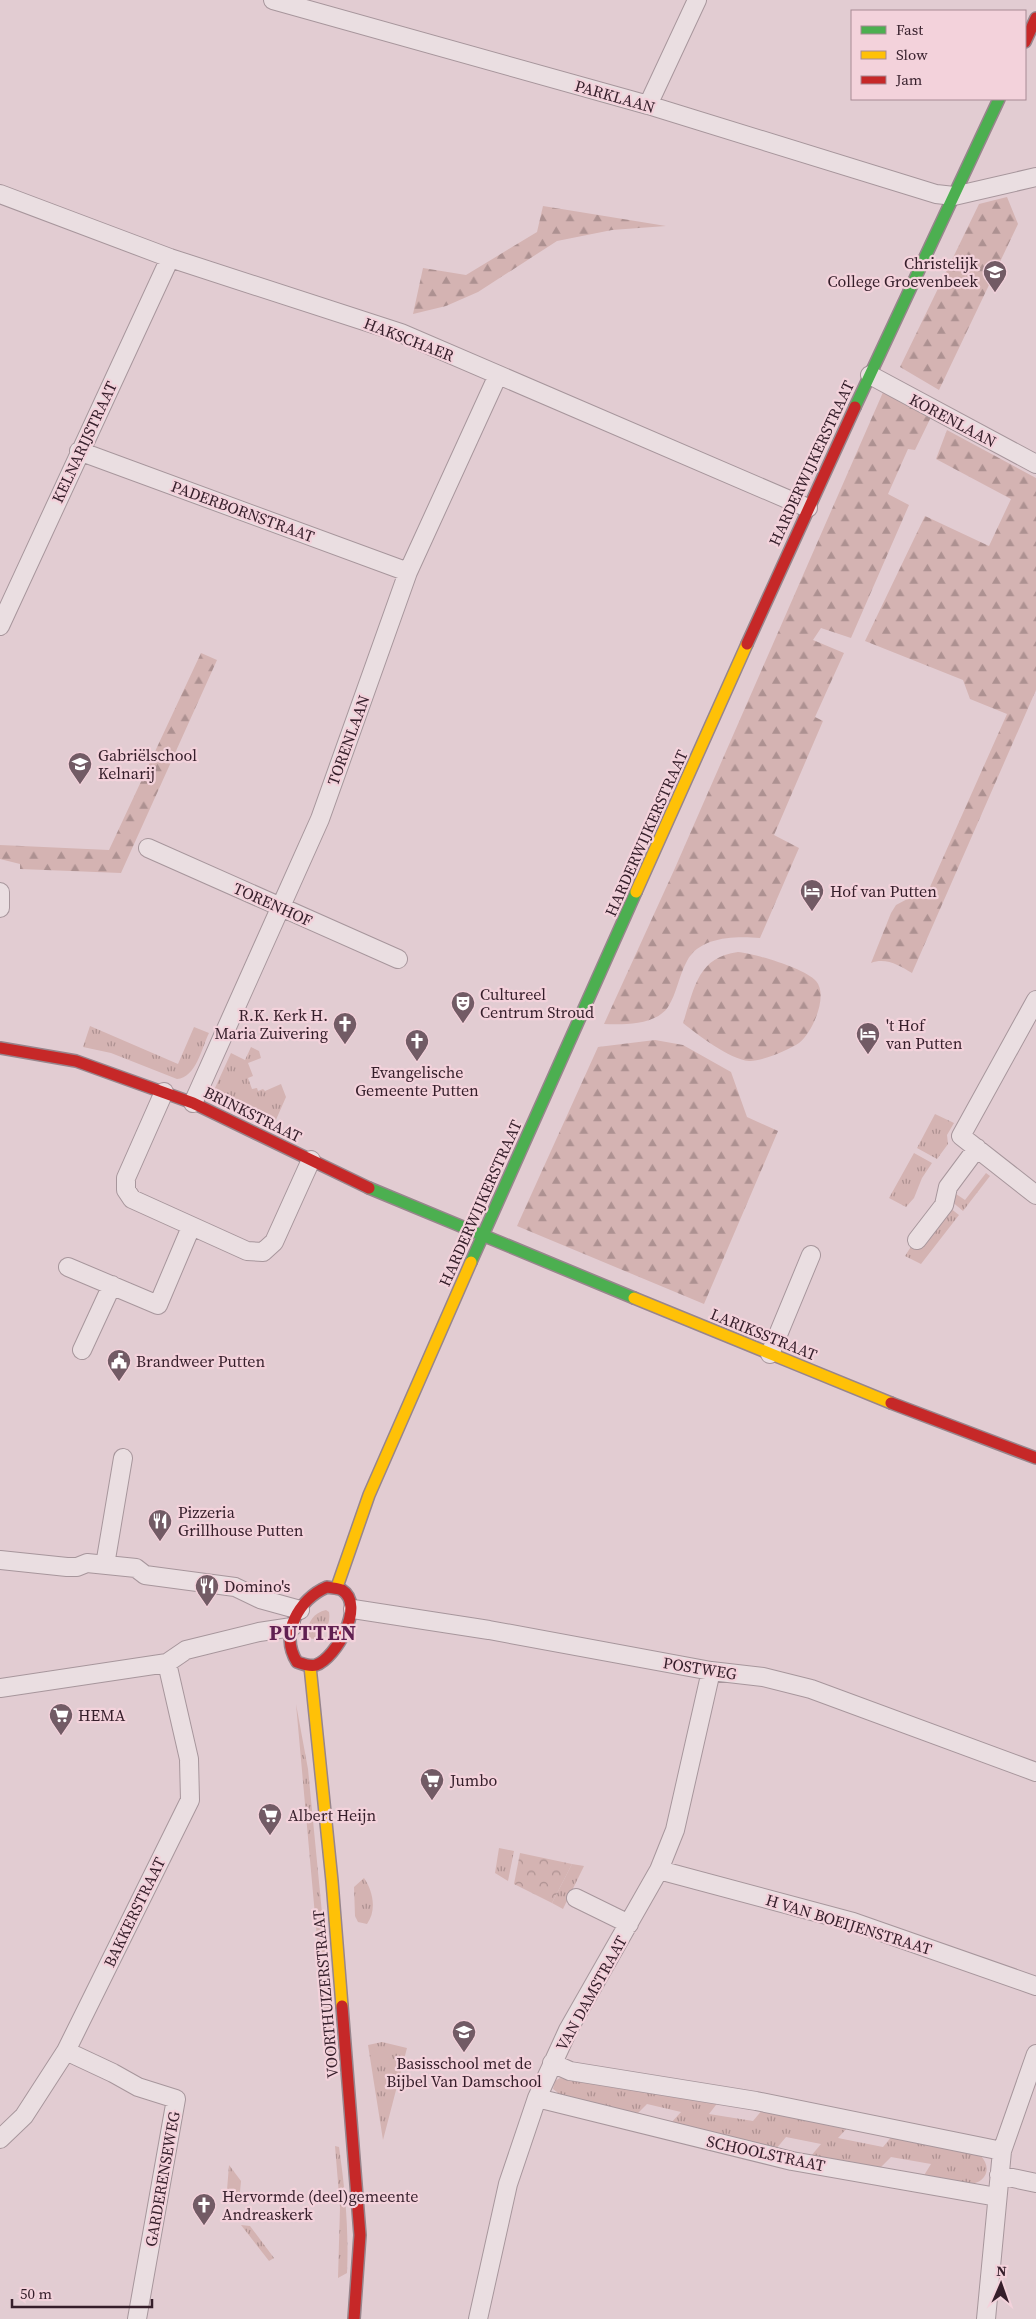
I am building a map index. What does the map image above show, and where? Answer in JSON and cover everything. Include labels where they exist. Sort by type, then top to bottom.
[{"type":"main road","points":[[1026,40],[1036,18]]},
{"type":"main road","name":"HARDERWIJKERSTRAAT","points":[[337,1587],[369,1495],[482,1236],[808,508],[999,100]]},
{"type":"main road","name":"BRINKSTRAAT","points":[[0,1048],[76,1061],[193,1103],[359,1184],[482,1236]]},
{"type":"main road","name":"LARIKSSTRAAT","points":[[482,1236],[770,1354],[1036,1458]]},
{"type":"main road","points":[[337,1587],[348,1596],[353,1609],[346,1629],[324,1660],[310,1666],[297,1662],[292,1657],[290,1639],[292,1627],[307,1600],[320,1589],[337,1587]]},
{"type":"main road","name":"VOORTHUIZERSTRAAT","points":[[310,1666],[332,1881],[360,2236],[354,2319]]},
{"type":"street","name":"PARKLAAN","points":[[273,0],[648,105],[936,194],[954,196]]},
{"type":"street","points":[[648,105],[697,0]]},
{"type":"street","points":[[954,196],[1036,177]]},
{"type":"street","name":"HAKSCHAER","points":[[0,194],[170,258],[400,333],[808,508]]},
{"type":"street","name":"KELNARIJSTRAAT","points":[[1,621],[170,258]]},
{"type":"street","name":"TORENLAAN","points":[[193,1103],[320,819],[408,572],[498,375]]},
{"type":"street","name":"KORENLAAN","points":[[870,375],[1036,464]]},
{"type":"street","name":"PADERBORNSTRAAT","points":[[79,451],[408,572]]},
{"type":"street","name":"TORENHOF","points":[[148,848],[398,959]]},
{"type":"street","points":[[0,892],[0,908]]},
{"type":"street","points":[[1036,1000],[961,1136],[1036,1195]]},
{"type":"street","points":[[164,1092],[126,1178],[126,1190],[132,1199],[191,1227],[247,1252],[262,1252],[274,1242],[311,1160]]},
{"type":"street","points":[[917,1240],[944,1205],[948,1187],[977,1148]]},
{"type":"street","points":[[68,1267],[158,1305],[191,1227]]},
{"type":"street","points":[[770,1354],[810,1255]]},
{"type":"street","points":[[82,1350],[112,1286]]},
{"type":"street","points":[[105,1565],[123,1458]]},
{"type":"street","points":[[0,1560],[67,1567],[77,1567],[87,1563],[136,1568],[145,1575],[234,1587],[260,1599],[300,1610]]},
{"type":"street","name":"POSTWEG","points":[[353,1609],[489,1630],[711,1671],[763,1677],[822,1692],[1036,1772]]},
{"type":"street","points":[[0,1688],[167,1664],[186,1650],[259,1632],[292,1627]]},
{"type":"street","name":"BAKKERSTRAAT","points":[[0,2139],[24,2116],[66,2051],[190,1800],[192,1782],[189,1760],[167,1664]]},
{"type":"street","name":"VAN DAMSTRAAT","points":[[478,2319],[508,2184],[537,2098],[568,2030],[659,1870],[675,1830],[711,1671]]},
{"type":"street","name":"H VAN BOEIJENSTRAAT","points":[[659,1870],[853,1922],[1036,1986]]},
{"type":"street","points":[[576,1898],[629,1924]]},
{"type":"street","name":"GARDERENSEWEG","points":[[66,2051],[138,2087],[176,2099],[137,2319]]},
{"type":"street","points":[[986,2319],[996,2197],[1002,2151],[1036,2054]]},
{"type":"street","points":[[552,2063],[570,2071],[756,2101],[1002,2151]]},
{"type":"street","name":"SCHOOLSTRAAT","points":[[537,2098],[792,2161],[996,2197]]},
{"type":"street","points":[[999,2175],[1036,2183]]},
{"type":"green space","points":[[1007,197],[1018,224],[939,390],[900,367],[979,204]]},
{"type":"green space","points":[[543,206],[666,226],[612,230],[557,241],[478,292],[446,306],[413,314],[423,268],[466,275],[537,232]]},
{"type":"green space","points":[[884,390],[932,415],[915,450],[908,449],[888,494],[909,505],[851,638],[821,628],[813,640],[844,653],[815,717],[823,721],[774,835],[799,848],[760,938],[740,937],[709,942],[693,953],[687,961],[671,1002],[663,1013],[639,1023],[604,1024],[675,868]]},
{"type":"green space","points":[[947,430],[1036,478],[1036,690],[912,973],[898,965],[887,962],[877,961],[871,963],[896,905],[930,887],[1007,714],[970,699],[963,680],[865,641],[925,516],[989,546],[1011,499],[936,459]]},
{"type":"green space","points":[[201,653],[217,660],[121,873],[20,869],[20,864],[0,859],[0,845],[109,850]]},
{"type":"green space","points":[[738,952],[767,959],[801,971],[816,981],[820,988],[820,1005],[814,1023],[804,1038],[799,1043],[782,1052],[754,1061],[732,1056],[705,1040],[683,1023],[694,987],[705,968],[724,955]]},
{"type":"green space","points":[[90,1026],[178,1064],[194,1027],[209,1033],[194,1068],[184,1077],[177,1079],[111,1053],[83,1047]]},
{"type":"green space","points":[[655,1040],[683,1045],[731,1072],[747,1117],[778,1131],[704,1304],[517,1226],[598,1047]]},
{"type":"green space","points":[[251,1047],[259,1051],[261,1058],[248,1063],[253,1076],[248,1078],[252,1089],[257,1088],[258,1091],[263,1089],[265,1091],[281,1084],[286,1097],[275,1122],[219,1096],[215,1088],[231,1053],[245,1060]]},
{"type":"green space","points":[[935,1114],[954,1123],[947,1135],[948,1144],[937,1159],[917,1148]]},
{"type":"green space","points":[[914,1153],[932,1163],[922,1178],[914,1198],[906,1207],[889,1198]]},
{"type":"green space","points":[[986,1173],[990,1176],[963,1211],[950,1200],[953,1192],[965,1200]]},
{"type":"green space","points":[[950,1208],[959,1215],[921,1264],[905,1256],[914,1242]]},
{"type":"green space","points":[[326,1610],[329,1612],[329,1620],[326,1628],[314,1639],[308,1638],[311,1620],[317,1614]]},
{"type":"green space","points":[[296,1704],[308,1769],[326,1954],[319,1960]]},
{"type":"green space","points":[[499,1848],[514,1851],[508,1881],[495,1873]]},
{"type":"green space","points":[[520,1853],[572,1864],[552,1903],[514,1884]]},
{"type":"green space","points":[[572,1864],[584,1866],[563,1909],[552,1903]]},
{"type":"green space","points":[[364,1878],[370,1889],[373,1901],[372,1913],[367,1924],[358,1922],[355,1916],[354,1887]]},
{"type":"green space","points":[[320,1978],[328,1984],[335,2061],[332,2065],[328,2065]]},
{"type":"green space","points":[[382,2042],[407,2048],[383,2140],[368,2045]]},
{"type":"green space","points":[[560,2078],[719,2101],[709,2114],[753,2121],[763,2109],[849,2126],[838,2138],[883,2147],[893,2135],[980,2155],[984,2160],[987,2170],[986,2174],[979,2181],[968,2184],[923,2177],[931,2164],[891,2157],[879,2169],[811,2156],[821,2144],[786,2137],[776,2149],[670,2124],[681,2112],[647,2104],[635,2116],[562,2096],[553,2089],[555,2081]]},
{"type":"green space","points":[[335,2146],[339,2147],[346,2210],[347,2241],[347,2273],[338,2278],[340,2207]]},
{"type":"green space","points":[[229,2165],[241,2181],[240,2192],[233,2197],[227,2190]]},
{"type":"green space","points":[[241,2225],[250,2226],[274,2258],[269,2261]]},
{"type":"traffic: fast","points":[[855,407],[999,100]]},
{"type":"traffic: fast","points":[[471,1262],[636,892]]},
{"type":"traffic: fast","points":[[369,1188],[634,1298]]},
{"type":"traffic: slow","points":[[636,892],[747,644]]},
{"type":"traffic: slow","points":[[337,1587],[369,1495],[471,1262]]},
{"type":"traffic: slow","points":[[634,1298],[891,1403]]},
{"type":"traffic: slow","points":[[310,1666],[332,1881],[342,2006]]},
{"type":"traffic: jam","points":[[1026,40],[1036,18]]},
{"type":"traffic: jam","points":[[747,644],[855,407]]},
{"type":"traffic: jam","points":[[0,1048],[76,1061],[193,1103],[369,1188]]},
{"type":"traffic: jam","points":[[891,1403],[1036,1458]]},
{"type":"traffic: jam","points":[[327,1587],[342,1590],[349,1597],[351,1607],[350,1618],[346,1630],[332,1652],[316,1665],[306,1665],[297,1662],[292,1651],[291,1629],[300,1609],[308,1600],[327,1587]]},
{"type":"traffic: jam","points":[[342,2006],[360,2235],[354,2319]]},
{"type":"place","name":"Christelijk College Groevenbeek","points":[[995,293]]},
{"type":"place","name":"Gabriëlschool Kelnarij","points":[[80,785]]},
{"type":"place","name":"Hof van Putten","points":[[812,912]]},
{"type":"place","name":"Cultureel Centrum Stroud","points":[[463,1024]]},
{"type":"place","name":"R.K. Kerk H. Maria Zuivering","points":[[345,1045]]},
{"type":"place","name":"'t Hof van Putten","points":[[868,1055]]},
{"type":"place","name":"Evangelische Gemeente Putten","points":[[417,1062]]},
{"type":"place","name":"Brandweer Putten","points":[[119,1382]]},
{"type":"place","name":"Pizzeria Grillhouse Putten","points":[[160,1542]]},
{"type":"place","name":"Domino's","points":[[207,1607]]},
{"type":"place","name":"HEMA","points":[[61,1736]]},
{"type":"place","name":"Jumbo","points":[[432,1801]]},
{"type":"place","name":"Albert Heijn","points":[[270,1836]]},
{"type":"place","name":"Basisschool met de Bijbel Van Damschool","points":[[464,2053]]},
{"type":"place","name":"Hervormde (deel)gemeente Andreaskerk","points":[[204,2226]]},
{"type":"district","name":"PUTTEN","points":[[313,1633]]}]
